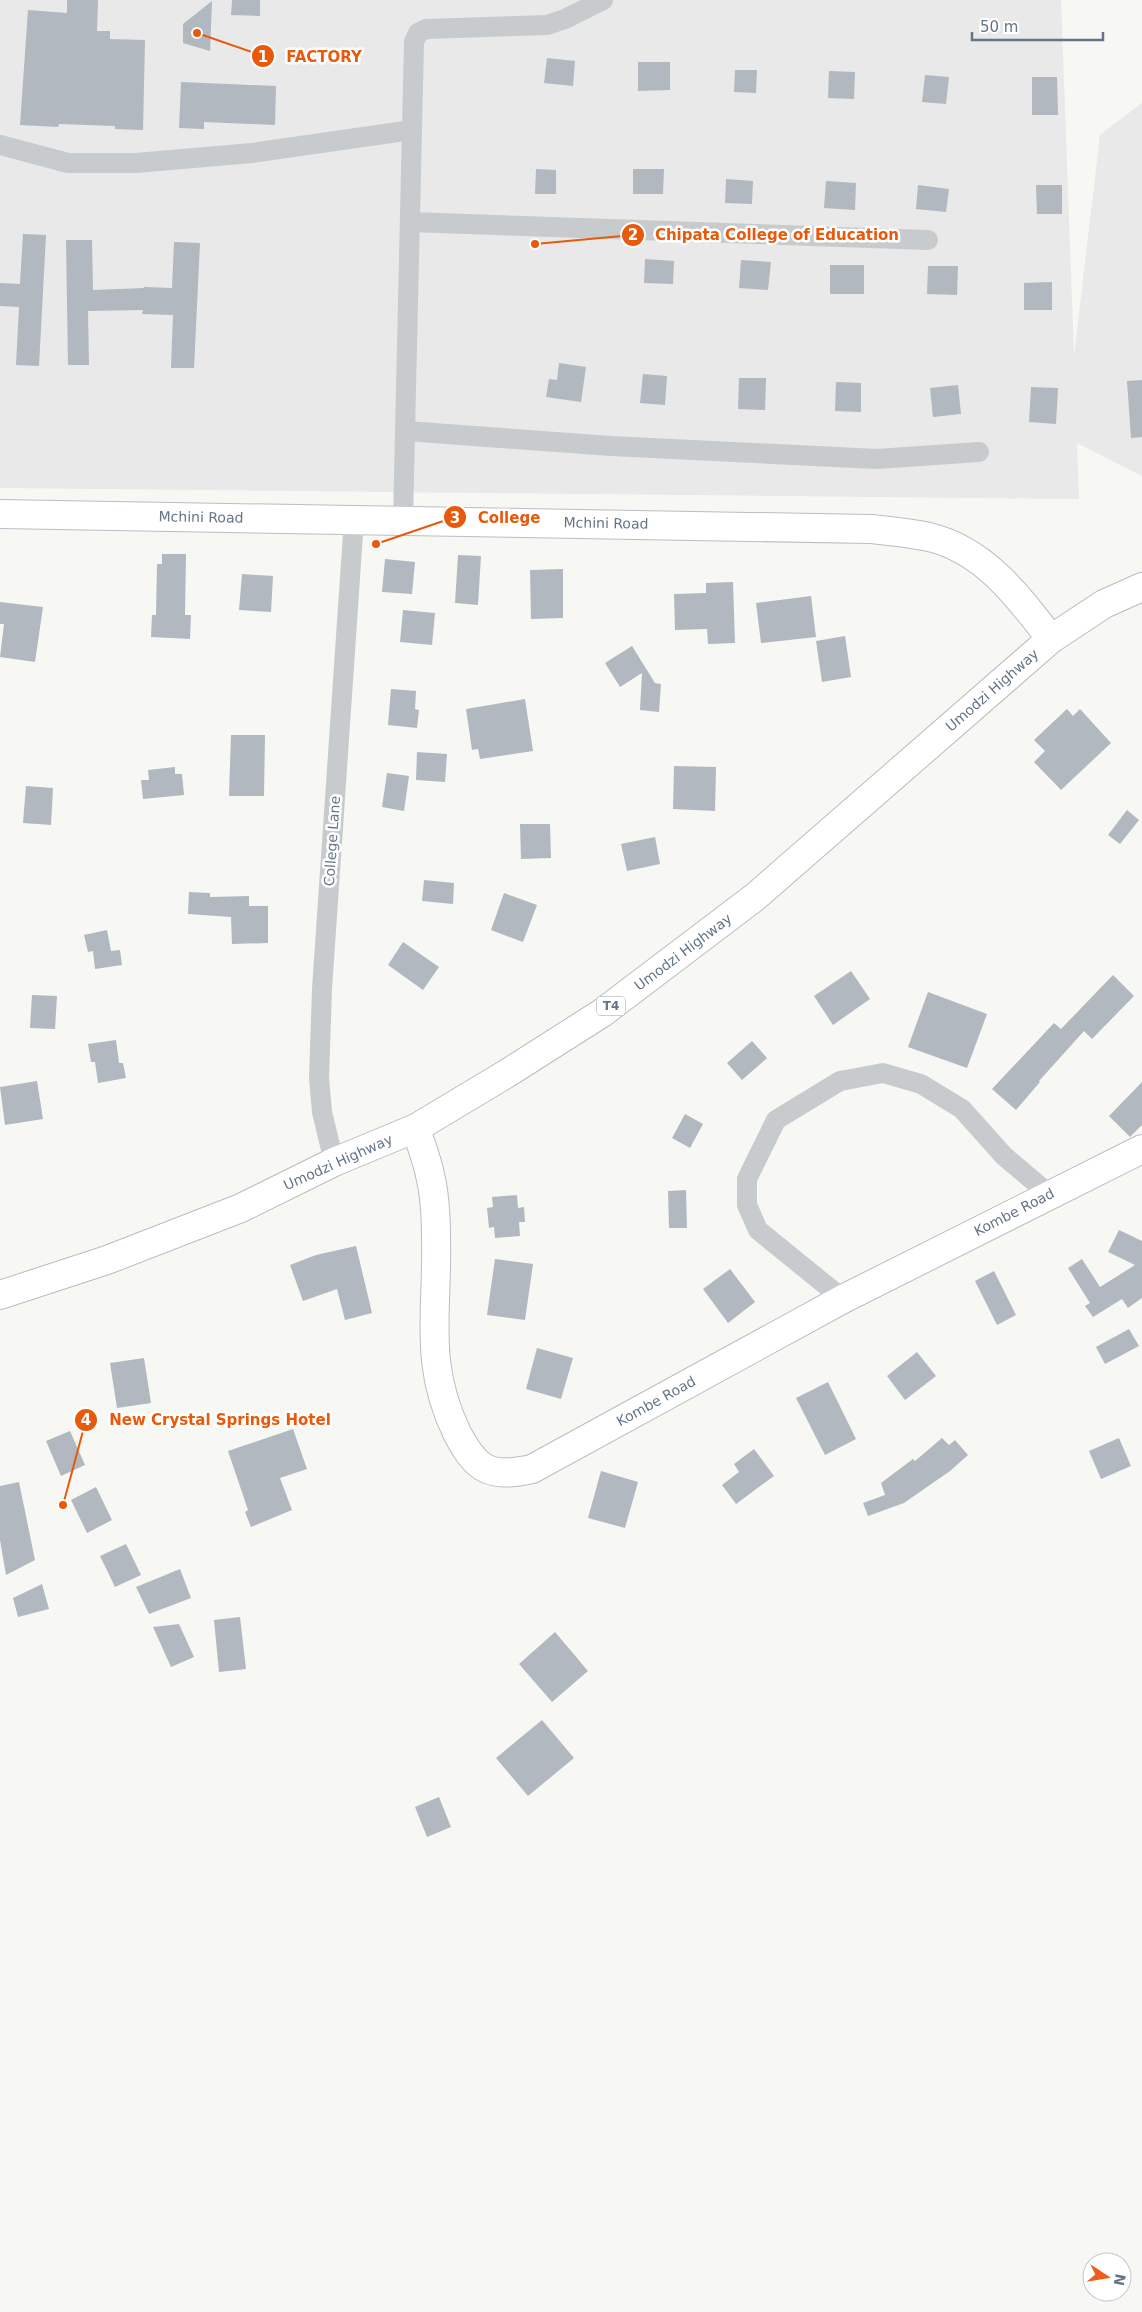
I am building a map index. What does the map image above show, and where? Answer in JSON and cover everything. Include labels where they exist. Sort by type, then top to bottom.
[{"type":"main road","name":"Mchini Road","points":[[0,514],[871,528],[930,538],[965,550],[989,567],[1020,598],[1051,639]]},
{"type":"main road","name":"Umodzi Highway","points":[[0,1295],[107,1260],[241,1208],[334,1162],[416,1128],[506,1074],[602,1013],[747,903],[1051,639],[1104,604],[1142,587]]},
{"type":"main road","name":"Kombe Road","points":[[416,1128],[431,1176],[436,1239],[433,1340],[438,1381],[449,1416],[467,1451],[485,1469],[508,1474],[532,1469],[843,1299],[1142,1148]]},
{"type":"street","points":[[403,520],[414,42],[418,33],[426,29],[546,25],[565,19],[603,0]]},
{"type":"street","points":[[0,145],[68,164],[136,163],[252,153],[412,130]]},
{"type":"street","points":[[410,222],[928,240]]},
{"type":"street","points":[[406,431],[611,446],[877,459],[979,452]]},
{"type":"street","name":"College Lane","points":[[334,1162],[322,1112],[319,1078],[322,989],[354,519]]},
{"type":"street","points":[[843,1299],[758,1230],[747,1205],[747,1179],[776,1120],[840,1081],[882,1073],[921,1084],[962,1109],[1004,1156],[1050,1194]]},
{"type":"shaded area","points":[[0,0],[1061,0],[1074,356],[1100,135],[1142,103],[1142,476],[1077,443],[1079,499],[0,488]]},
{"type":"building","points":[[67,0],[98,0],[97,31],[110,31],[110,39],[145,40],[143,130],[115,129],[115,126],[59,124],[58,127],[20,125],[28,10],[67,13]]},
{"type":"building","points":[[232,0],[260,0],[260,16],[231,15]]},
{"type":"building","points":[[212,1],[210,51],[183,43],[183,24]]},
{"type":"building","points":[[547,58],[575,61],[573,86],[544,83]]},
{"type":"building","points":[[638,62],[670,62],[670,90],[638,91]]},
{"type":"building","points":[[735,70],[757,70],[756,93],[734,92]]},
{"type":"building","points":[[829,71],[855,72],[854,99],[828,98]]},
{"type":"building","points":[[925,75],[949,77],[946,104],[922,102]]},
{"type":"building","points":[[1032,77],[1057,77],[1058,115],[1032,115]]},
{"type":"building","points":[[181,82],[276,86],[275,125],[204,122],[204,129],[179,128]]},
{"type":"building","points":[[536,169],[556,170],[556,194],[535,194]]},
{"type":"building","points":[[633,169],[664,169],[663,194],[633,194]]},
{"type":"building","points":[[726,179],[753,181],[752,204],[725,203]]},
{"type":"building","points":[[826,181],[856,183],[855,210],[824,208]]},
{"type":"building","points":[[918,185],[949,189],[946,212],[916,209]]},
{"type":"building","points":[[1036,185],[1062,185],[1062,214],[1037,214]]},
{"type":"building","points":[[23,234],[46,235],[39,366],[16,365],[19,307],[0,306],[0,283],[20,284]]},
{"type":"building","points":[[66,240],[92,240],[93,290],[144,287],[172,288],[174,242],[200,243],[194,368],[171,368],[173,315],[142,314],[143,310],[88,311],[89,365],[68,365]]},
{"type":"building","points":[[645,259],[674,261],[673,284],[644,283]]},
{"type":"building","points":[[741,260],[771,262],[768,290],[739,288]]},
{"type":"building","points":[[830,265],[864,265],[864,294],[830,294]]},
{"type":"building","points":[[928,266],[958,266],[957,295],[927,294]]},
{"type":"building","points":[[1052,282],[1052,310],[1024,310],[1024,283]]},
{"type":"building","points":[[559,363],[586,367],[581,402],[546,397],[549,379],[557,380]]},
{"type":"building","points":[[643,374],[667,376],[665,405],[640,403]]},
{"type":"building","points":[[739,378],[766,378],[765,410],[738,409]]},
{"type":"building","points":[[1142,380],[1142,437],[1131,438],[1127,381]]},
{"type":"building","points":[[836,382],[861,383],[861,412],[835,411]]},
{"type":"building","points":[[958,385],[961,414],[933,417],[930,388]]},
{"type":"building","points":[[1031,387],[1058,388],[1056,424],[1029,422]]},
{"type":"building","points":[[162,554],[186,554],[185,615],[191,615],[190,639],[151,637],[152,615],[156,615],[157,564],[162,564]]},
{"type":"building","points":[[458,555],[481,556],[478,605],[455,603]]},
{"type":"building","points":[[385,559],[415,562],[412,594],[382,592]]},
{"type":"building","points":[[563,569],[563,618],[531,619],[530,570]]},
{"type":"building","points":[[242,574],[273,576],[271,612],[239,610]]},
{"type":"building","points":[[733,582],[735,643],[708,644],[707,629],[675,630],[674,594],[706,593],[706,583]]},
{"type":"building","points":[[811,596],[816,637],[761,643],[756,603]]},
{"type":"building","points":[[0,602],[43,607],[35,662],[0,657],[4,624],[0,624]]},
{"type":"building","points":[[403,610],[435,613],[432,645],[400,642]]},
{"type":"building","points":[[845,636],[851,677],[822,682],[816,641]]},
{"type":"building","points":[[632,646],[655,683],[661,684],[659,712],[640,710],[642,673],[620,687],[605,663]]},
{"type":"building","points":[[391,689],[416,691],[415,709],[419,710],[417,728],[388,725]]},
{"type":"building","points":[[525,699],[533,751],[480,759],[478,749],[472,750],[466,709]]},
{"type":"building","points":[[1067,709],[1073,716],[1080,709],[1111,743],[1061,790],[1034,762],[1045,751],[1034,740]]},
{"type":"building","points":[[231,735],[265,735],[264,796],[229,796]]},
{"type":"building","points":[[417,752],[447,754],[445,782],[416,780]]},
{"type":"building","points":[[674,766],[716,767],[715,811],[673,809]]},
{"type":"building","points":[[175,767],[175,774],[182,774],[184,795],[143,799],[141,780],[149,780],[148,770]]},
{"type":"building","points":[[387,773],[409,776],[404,811],[382,807]]},
{"type":"building","points":[[26,786],[53,788],[51,825],[23,823]]},
{"type":"building","points":[[1127,810],[1139,820],[1120,844],[1108,835]]},
{"type":"building","points":[[520,824],[550,824],[551,858],[521,859]]},
{"type":"building","points":[[655,837],[660,864],[627,871],[621,844]]},
{"type":"building","points":[[424,880],[454,883],[453,904],[422,901]]},
{"type":"building","points":[[189,892],[210,893],[210,897],[249,896],[249,906],[268,906],[268,943],[232,944],[231,917],[188,914]]},
{"type":"building","points":[[504,893],[537,905],[523,942],[491,930]]},
{"type":"building","points":[[107,930],[111,951],[120,950],[122,965],[95,969],[93,951],[88,952],[84,935]]},
{"type":"building","points":[[403,942],[439,967],[423,990],[388,965]]},
{"type":"building","points":[[851,971],[870,999],[833,1025],[814,996]]},
{"type":"building","points":[[1113,975],[1134,996],[1092,1039],[1084,1031],[1016,1110],[992,1089],[1054,1023],[1061,1029]]},
{"type":"building","points":[[928,992],[987,1014],[967,1068],[908,1047]]},
{"type":"building","points":[[32,995],[57,996],[55,1029],[30,1028]]},
{"type":"building","points":[[116,1040],[119,1063],[123,1063],[126,1078],[98,1083],[95,1062],[91,1062],[88,1044]]},
{"type":"building","points":[[752,1041],[767,1058],[742,1080],[727,1063]]},
{"type":"building","points":[[37,1081],[43,1119],[5,1125],[0,1087]]},
{"type":"building","points":[[1142,1082],[1142,1125],[1130,1137],[1109,1116]]},
{"type":"building","points":[[685,1114],[703,1124],[690,1148],[672,1138]]},
{"type":"building","points":[[686,1190],[687,1228],[669,1228],[668,1191]]},
{"type":"building","points":[[517,1195],[518,1208],[524,1207],[525,1222],[519,1222],[520,1236],[495,1238],[494,1227],[489,1228],[487,1208],[493,1207],[492,1197]]},
{"type":"building","points":[[1119,1230],[1142,1241],[1142,1298],[1128,1308],[1122,1299],[1093,1317],[1085,1306],[1090,1303],[1068,1268],[1082,1259],[1100,1287],[1135,1265],[1108,1252]]},
{"type":"building","points":[[356,1246],[372,1313],[345,1320],[337,1289],[303,1301],[290,1265],[316,1255]]},
{"type":"building","points":[[495,1259],[533,1264],[525,1320],[487,1315]]},
{"type":"building","points":[[730,1269],[755,1302],[728,1323],[703,1289]]},
{"type":"building","points":[[994,1271],[1016,1315],[997,1325],[975,1281]]},
{"type":"building","points":[[1129,1329],[1139,1346],[1105,1364],[1096,1347]]},
{"type":"building","points":[[537,1348],[573,1358],[561,1399],[526,1389]]},
{"type":"building","points":[[917,1352],[936,1376],[905,1400],[887,1376]]},
{"type":"building","points":[[144,1358],[151,1403],[117,1408],[110,1363]]},
{"type":"building","points":[[828,1382],[856,1439],[825,1455],[796,1398]]},
{"type":"building","points":[[293,1429],[307,1469],[280,1478],[292,1510],[251,1527],[245,1512],[248,1510],[228,1451]]},
{"type":"building","points":[[70,1431],[85,1465],[61,1476],[46,1441]]},
{"type":"building","points":[[942,1438],[949,1445],[955,1440],[968,1455],[950,1471],[904,1503],[868,1516],[863,1503],[885,1495],[881,1483],[913,1459],[915,1461]]},
{"type":"building","points":[[1119,1438],[1131,1466],[1101,1479],[1089,1451]]},
{"type":"building","points":[[754,1449],[774,1476],[736,1504],[722,1485],[739,1472],[734,1464]]},
{"type":"building","points":[[601,1471],[638,1482],[625,1528],[588,1518]]},
{"type":"building","points":[[19,1482],[35,1560],[6,1575],[0,1540],[0,1486]]},
{"type":"building","points":[[96,1487],[112,1520],[87,1533],[71,1500]]},
{"type":"building","points":[[126,1544],[141,1575],[115,1587],[100,1556]]},
{"type":"building","points":[[180,1569],[191,1598],[149,1614],[136,1587]]},
{"type":"building","points":[[42,1584],[49,1609],[18,1617],[13,1598]]},
{"type":"building","points":[[240,1617],[246,1669],[219,1672],[214,1620]]},
{"type":"building","points":[[179,1624],[194,1657],[171,1667],[153,1627]]},
{"type":"building","points":[[555,1632],[588,1671],[552,1702],[519,1664]]},
{"type":"building","points":[[542,1720],[574,1758],[528,1796],[496,1758]]},
{"type":"building","points":[[439,1797],[451,1827],[427,1837],[415,1807]]},
{"type":"place","name":"FACTORY","points":[[197,33]]},
{"type":"place","name":"Chipata College of Education","points":[[535,244]]},
{"type":"place","name":"College","points":[[376,544]]},
{"type":"place","name":"New Crystal Springs Hotel","points":[[63,1505]]}]
